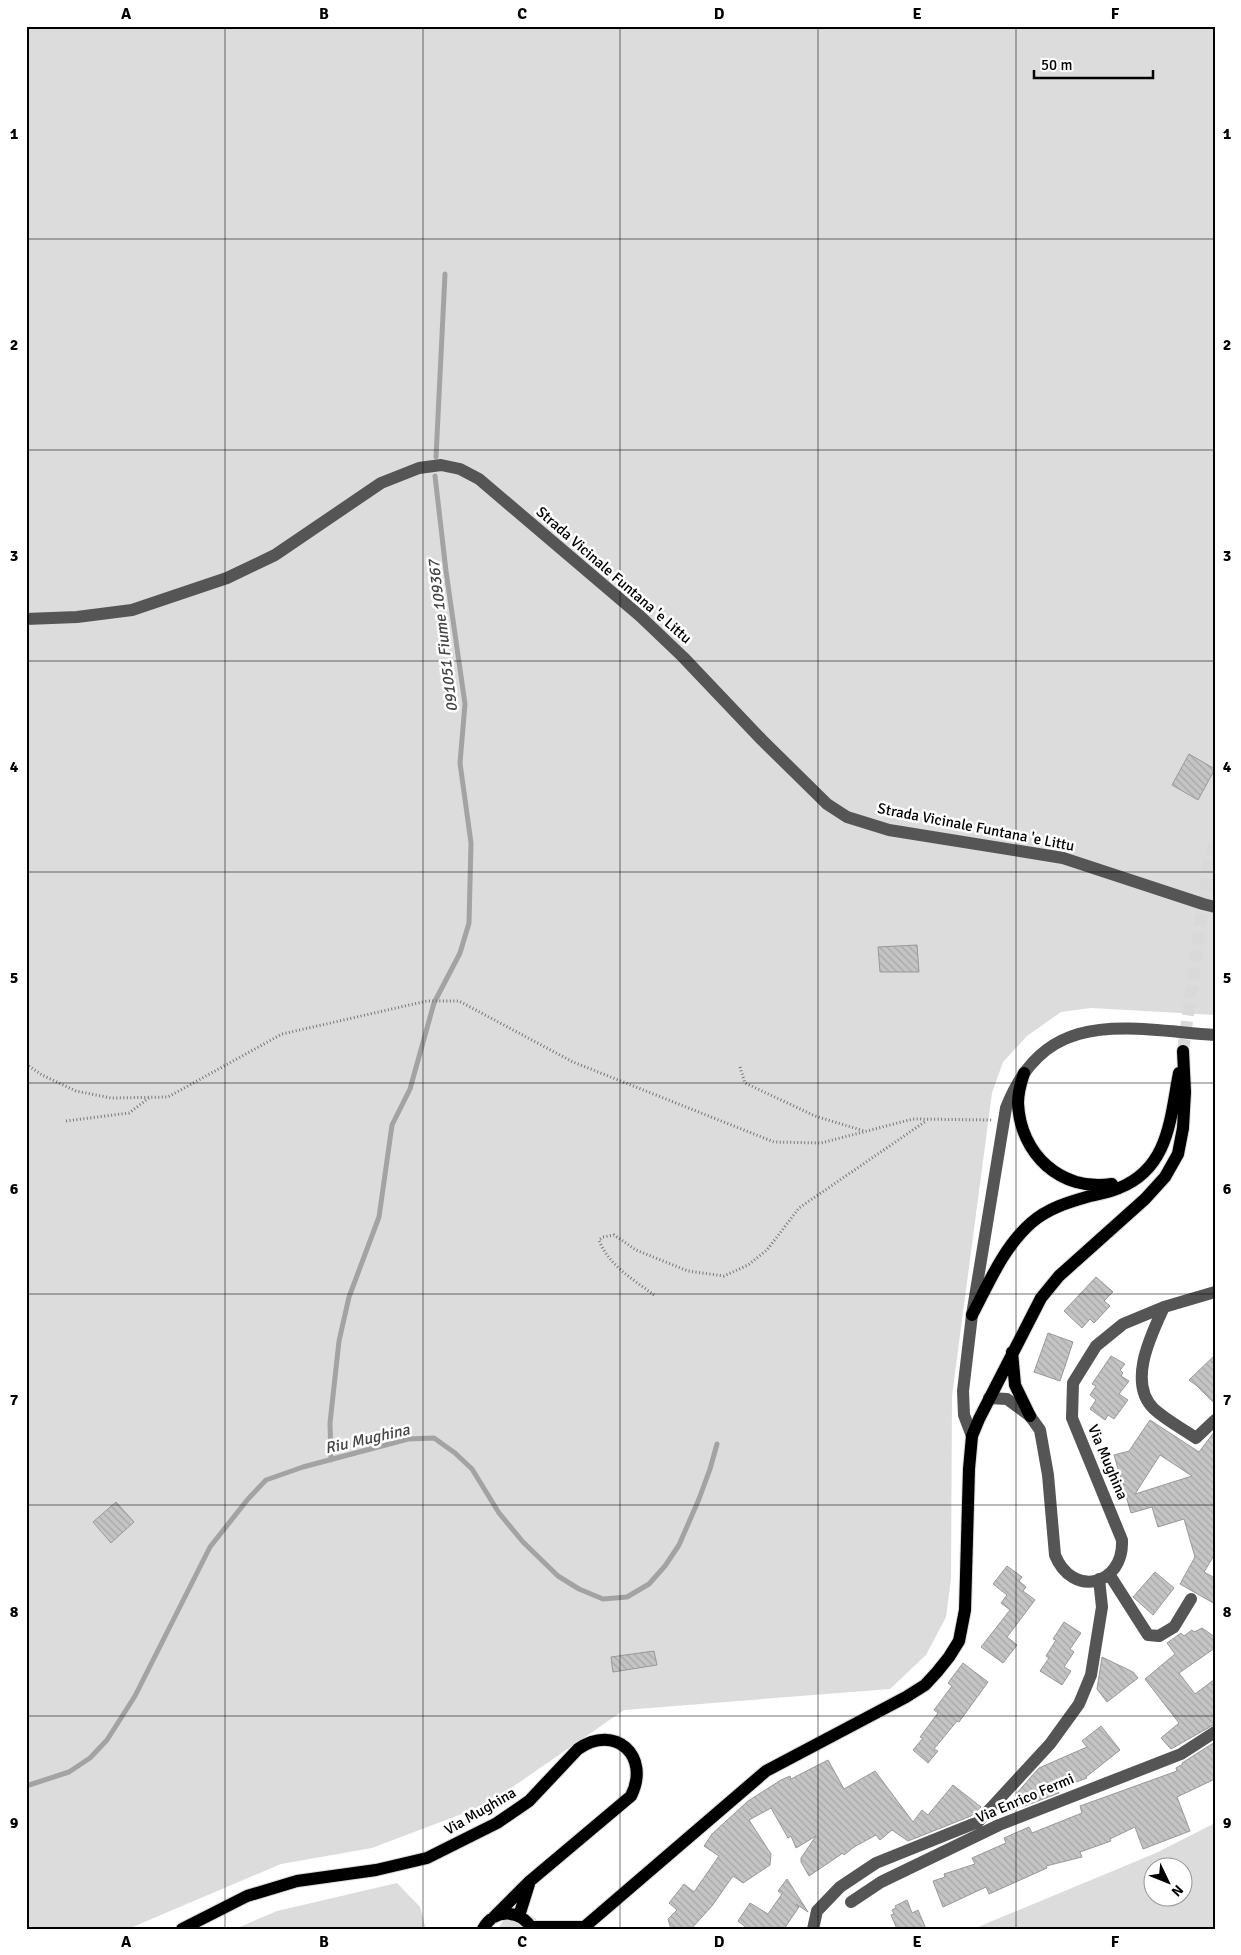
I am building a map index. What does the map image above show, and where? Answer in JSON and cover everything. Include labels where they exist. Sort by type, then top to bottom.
[{"type":"main road","points":[[494,1917],[509,1913],[519,1916],[532,1928],[583,1928],[766,1771],[906,1697],[925,1685],[949,1657],[958,1641],[965,1610],[969,1469],[972,1436],[1012,1352],[1041,1298],[1059,1276],[1145,1199],[1165,1177],[1178,1154],[1183,1128],[1185,1092],[1183,1051],[1172,1118],[1165,1143],[1151,1166],[1134,1180],[1119,1188],[1051,1210],[1032,1223],[1000,1261],[972,1315]]},
{"type":"main road","points":[[1024,1073],[1018,1102],[1021,1122],[1034,1152],[1052,1171],[1076,1183],[1102,1185],[1127,1179],[1151,1166]]},
{"type":"main road","points":[[1012,1352],[1014,1385],[1030,1416]]},
{"type":"main road","name":"Via Mughina","points":[[182,1929],[248,1896],[297,1881],[376,1870],[428,1858],[497,1823],[529,1801],[578,1749],[588,1743],[605,1740],[622,1744],[636,1762],[638,1774],[631,1796],[530,1881]]},
{"type":"main road","points":[[519,1916],[530,1881]]},
{"type":"main road","points":[[483,1929],[530,1881]]},
{"type":"street","name":"Strada Vicinale Funtana 'e Littu","points":[[26,619],[77,617],[132,610],[218,580],[275,555],[381,483],[418,468],[441,465],[460,469],[478,479],[640,616],[683,657],[762,740],[827,804],[847,817],[889,830],[1063,858],[1203,904],[1215,906]]},
{"type":"street","points":[[972,1436],[964,1415],[963,1391],[972,1315],[1006,1108],[1013,1090],[1024,1073],[1042,1052],[1070,1036],[1096,1029],[1112,1027],[1215,1036]]},
{"type":"street","name":"Via Mughina","points":[[1104,1577],[1120,1562],[1123,1551],[1122,1540],[1072,1418],[1073,1383],[1096,1346],[1123,1324],[1164,1307],[1215,1292]]},
{"type":"street","points":[[1164,1307],[1143,1361],[1142,1385],[1147,1400],[1155,1409],[1196,1438],[1215,1420]]},
{"type":"street","points":[[989,1398],[1007,1399],[1030,1416],[1040,1430],[1048,1475],[1055,1555],[1059,1564],[1073,1578],[1082,1581],[1092,1581],[1104,1577]]},
{"type":"street","points":[[1104,1577],[1148,1635],[1160,1636],[1174,1627],[1191,1599]]},
{"type":"street","points":[[813,1929],[817,1911],[840,1887],[876,1863],[978,1822],[1050,1744],[1079,1704],[1091,1675],[1102,1607],[1104,1577]]},
{"type":"street","name":"Via Enrico Fermi","points":[[851,1902],[881,1882],[999,1825],[1181,1754],[1215,1732]]},
{"type":"path","points":[[26,1064],[76,1091],[112,1098],[168,1097],[282,1034],[427,1001],[459,1001],[573,1062],[774,1142],[821,1143],[913,1119],[926,1121],[1005,1120]]},
{"type":"path","points":[[740,1067],[745,1083],[815,1116],[865,1132]]},
{"type":"path","points":[[66,1121],[129,1113],[151,1097]]},
{"type":"path","points":[[654,1295],[608,1258],[599,1240],[614,1235],[636,1250],[688,1271],[724,1276],[748,1265],[767,1250],[799,1208],[926,1121]]},
{"type":"shaded area","points":[[26,26],[1215,26],[1215,1015],[1091,1008],[1061,1012],[1027,1036],[1003,1062],[992,1093],[952,1396],[951,1579],[946,1617],[926,1655],[890,1689],[624,1710],[488,1804],[372,1848],[281,1864],[128,1929],[26,1929]]},
{"type":"shaded area","points":[[1215,1823],[1215,1929],[973,1929],[1156,1853]]},
{"type":"shaded area","points":[[397,1883],[420,1907],[426,1929],[235,1929],[277,1911]]},
{"type":"shaded area","points":[[522,1913],[535,1918],[543,1929],[498,1929],[504,1919]]},
{"type":"building","points":[[1189,754],[1215,769],[1198,800],[1172,785]]},
{"type":"building","points":[[917,945],[919,972],[880,972],[878,947]]},
{"type":"building","points":[[1096,1277],[1113,1292],[1104,1301],[1110,1306],[1094,1323],[1090,1319],[1082,1328],[1064,1311]]},
{"type":"building","points":[[1048,1333],[1073,1342],[1060,1381],[1034,1372]]},
{"type":"building","points":[[1215,1355],[1215,1404],[1189,1380]]},
{"type":"building","points":[[1111,1356],[1125,1364],[1120,1370],[1123,1373],[1121,1376],[1129,1381],[1119,1394],[1128,1400],[1114,1419],[1108,1415],[1105,1420],[1090,1409],[1096,1400],[1090,1395],[1096,1386],[1092,1384]]},
{"type":"building","points":[[1150,1420],[1199,1452],[1215,1431],[1215,1554],[1204,1572],[1215,1578],[1215,1604],[1180,1584],[1195,1557],[1184,1519],[1158,1527],[1152,1507],[1131,1513],[1114,1455],[1129,1451]],"holes":[[[1160,1455],[1192,1476],[1135,1494]]]},
{"type":"building","points":[[116,1502],[134,1522],[111,1543],[93,1522]]},
{"type":"building","points":[[1007,1566],[1022,1577],[1019,1581],[1026,1587],[1023,1591],[1035,1600],[1007,1637],[1017,1645],[1003,1663],[981,1647],[1010,1610],[1001,1603],[1007,1595],[993,1584]]},
{"type":"building","points":[[1155,1572],[1174,1588],[1153,1615],[1133,1597]]},
{"type":"building","points":[[1064,1622],[1081,1633],[1070,1649],[1074,1652],[1064,1667],[1071,1671],[1062,1685],[1040,1671],[1049,1658],[1046,1656],[1056,1640],[1053,1639]]},
{"type":"building","points":[[1202,1628],[1215,1637],[1215,1648],[1179,1673],[1195,1694],[1215,1679],[1215,1724],[1171,1749],[1161,1738],[1179,1723],[1145,1679],[1175,1654],[1167,1643],[1181,1633],[1184,1636],[1192,1630],[1194,1632]]},
{"type":"building","points":[[654,1651],[657,1665],[613,1672],[611,1657]]},
{"type":"building","points":[[1102,1657],[1133,1672],[1138,1678],[1107,1702],[1097,1689]]},
{"type":"building","points":[[963,1663],[988,1682],[959,1722],[957,1721],[934,1749],[938,1751],[928,1763],[913,1750],[923,1738],[920,1737],[938,1713],[934,1710],[952,1686],[948,1683]]},
{"type":"building","points":[[1101,1726],[1120,1750],[1087,1778],[1057,1789],[1059,1793],[1022,1807],[1016,1794],[1039,1768],[1087,1747],[1082,1741]]},
{"type":"building","points":[[1215,1742],[1215,1779],[1177,1797],[1190,1831],[1143,1849],[1135,1827],[1110,1839],[1111,1841],[1080,1852],[1082,1857],[1046,1866],[1047,1868],[989,1894],[986,1887],[943,1907],[933,1881],[945,1877],[944,1874],[975,1864],[972,1858],[1006,1843],[1004,1838],[1029,1827],[1032,1833],[1082,1813],[1080,1806],[1177,1771],[1176,1768],[1182,1763]]},
{"type":"building","points":[[828,1760],[844,1789],[875,1771],[913,1822],[922,1810],[928,1815],[953,1785],[981,1807],[971,1816],[908,1841],[892,1830],[880,1840],[876,1835],[844,1855],[843,1853],[809,1876],[801,1862],[801,1858],[816,1836],[796,1848],[791,1836],[788,1838],[771,1808],[749,1820],[771,1854],[770,1865],[743,1883],[733,1876],[712,1906],[691,1929],[671,1929],[668,1919],[677,1910],[669,1903],[684,1884],[694,1892],[719,1856],[704,1846],[712,1834],[748,1801],[781,1780],[790,1776],[791,1779]]},
{"type":"building","points":[[787,1879],[808,1912],[796,1904],[799,1907],[784,1929],[748,1929],[738,1921],[750,1903],[768,1914],[782,1894],[778,1891]]},
{"type":"building","points":[[907,1900],[912,1913],[918,1910],[926,1929],[897,1929],[891,1915],[894,1914],[892,1910],[896,1908],[895,1906]]},
{"type":"waterway","name":"091051 Fiume 109367","points":[[436,457],[445,274]]},
{"type":"waterway","name":"091051 Fiume 109367","points":[[331,1460],[330,1423],[339,1341],[349,1297],[379,1217],[392,1125],[410,1089],[434,1003],[460,953],[469,923],[471,843],[460,763],[465,704],[435,476]]},
{"type":"waterway","name":"Riu Mughina","points":[[26,1786],[69,1772],[90,1758],[107,1740],[135,1696],[210,1547],[248,1499],[266,1480],[303,1467],[408,1439],[434,1438],[455,1453],[472,1469],[499,1513],[523,1542],[558,1576],[579,1589],[603,1599],[627,1597],[649,1584],[665,1566],[679,1545],[699,1499],[717,1444]]},
{"type":"tunnel","points":[[1183,1051],[1209,861],[1215,844]]}]
